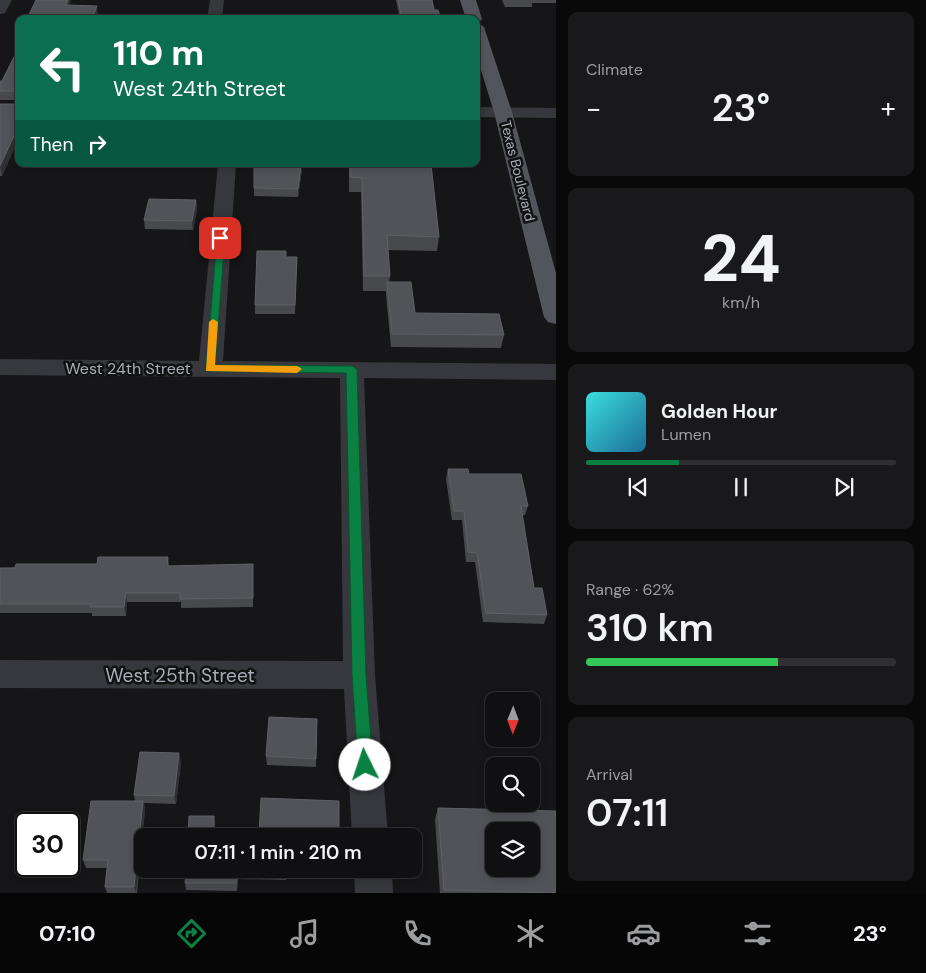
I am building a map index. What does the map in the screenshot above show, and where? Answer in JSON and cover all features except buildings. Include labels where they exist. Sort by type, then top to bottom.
[{"type":"main road","points":[[468,0],[473,15]]},
{"type":"main road","name":"Texas Boulevard","points":[[480,39],[503,112],[556,317]]},
{"type":"street","points":[[0,10],[5,0]]},
{"type":"street","points":[[214,15],[216,0]]},
{"type":"street","points":[[480,112],[556,112]]},
{"type":"street","points":[[210,368],[227,167]]},
{"type":"street","name":"West 24th Street","points":[[0,367],[556,372]]},
{"type":"street","points":[[352,369],[359,675],[369,828]]},
{"type":"street","name":"West 25th Street","points":[[0,674],[359,675]]},
{"type":"street","points":[[373,878],[374,893]]},
{"type":"slow traffic","points":[[213,322],[210,368],[297,369]]},
{"type":"route","points":[[220,238],[210,368],[352,369],[359,675],[365,765]]}]
